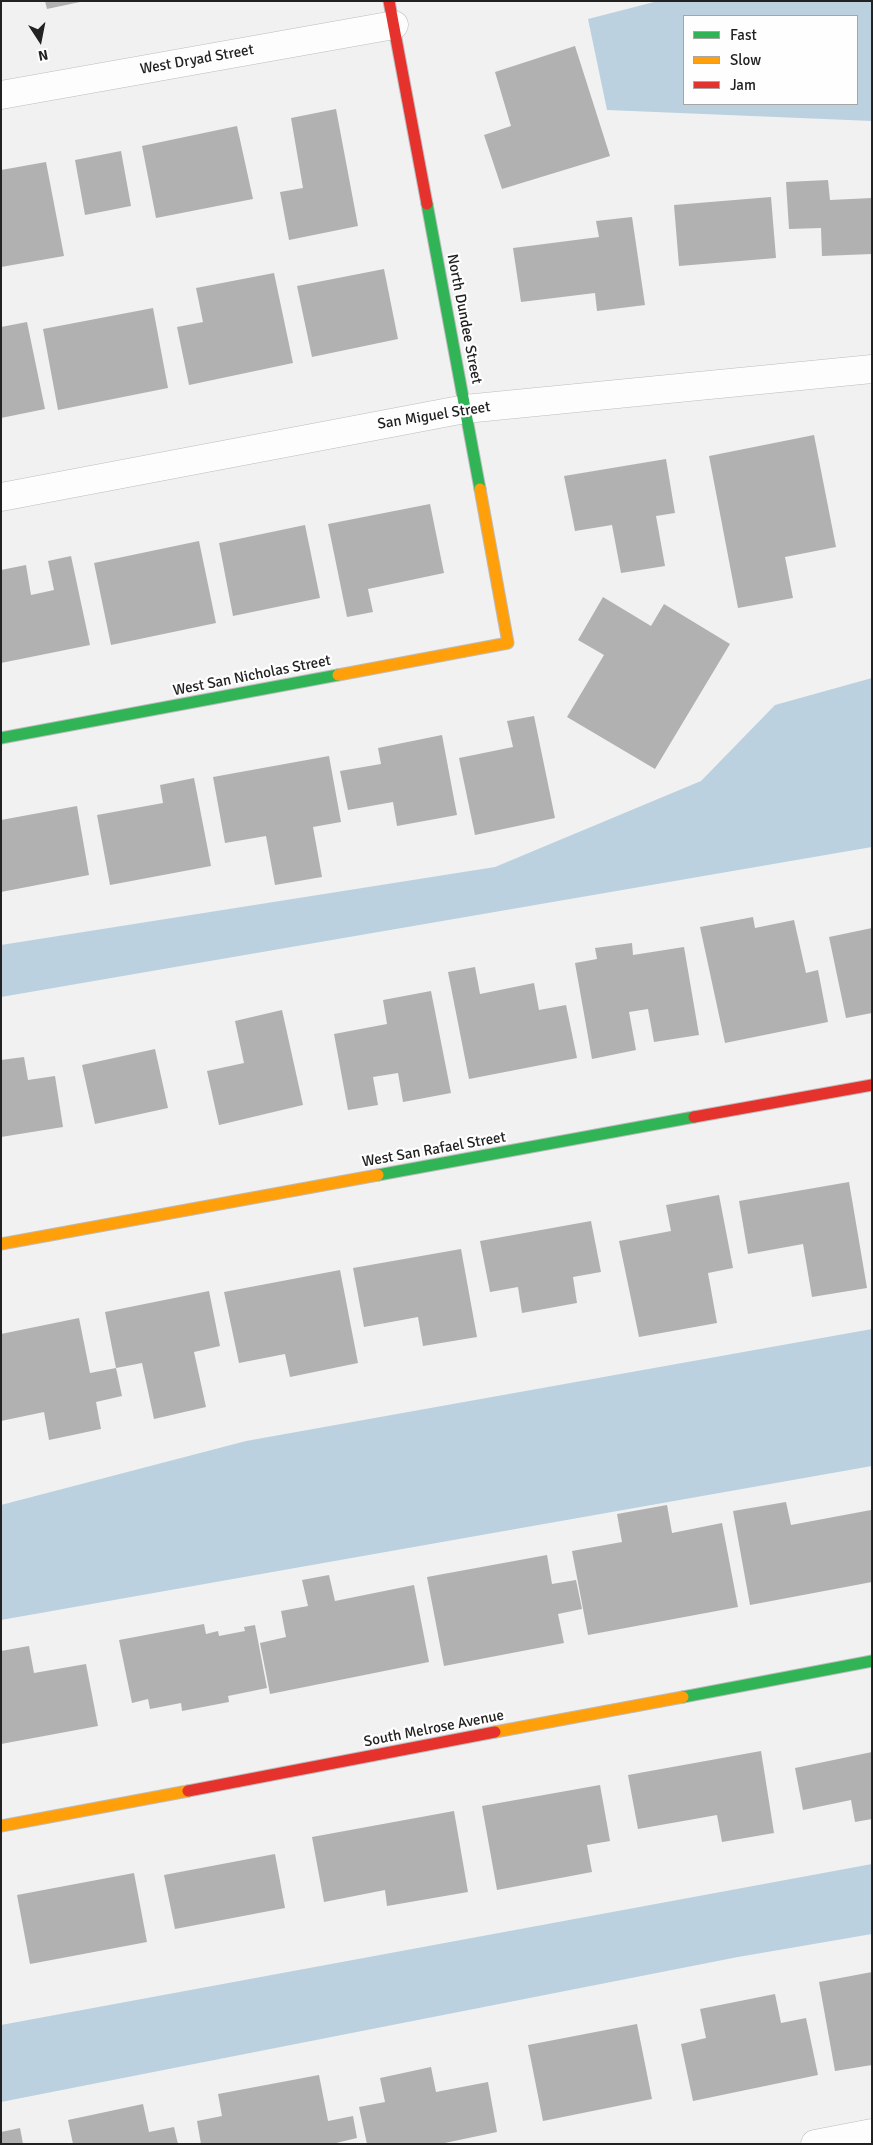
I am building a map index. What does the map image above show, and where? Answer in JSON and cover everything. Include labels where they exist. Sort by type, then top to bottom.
[{"type":"street","name":"West Dryad Street","points":[[1,95],[391,13]]},
{"type":"street","name":"North Dundee Street","points":[[391,13],[508,643]]},
{"type":"street","name":"San Miguel Street","points":[[1,497],[465,409],[872,369]]},
{"type":"street","name":"West San Nicholas Street","points":[[1,738],[508,643]]},
{"type":"street","name":"West San Rafael Street","points":[[1,1244],[872,1085]]},
{"type":"street","name":"South Melrose Avenue","points":[[1,1826],[872,1661]]},
{"type":"street","points":[[815,2144],[872,2134]]},
{"type":"water","points":[[658,1],[872,1],[872,121],[607,110],[588,19]]},
{"type":"water","points":[[872,678],[872,847],[1,997],[1,945],[495,867],[701,781],[775,705]]},
{"type":"water","points":[[872,1329],[872,1466],[1,1620],[1,1505],[246,1441]]},
{"type":"water","points":[[872,1864],[872,1934],[738,1957],[1,2102],[1,2025]]},
{"type":"building","points":[[45,1],[80,1],[80,2],[47,9]]},
{"type":"building","points":[[575,46],[610,156],[502,189],[484,135],[511,126],[495,72]]},
{"type":"building","points":[[336,109],[358,226],[289,240],[280,192],[303,188],[291,118]]},
{"type":"building","points":[[237,126],[253,199],[156,218],[142,146]]},
{"type":"building","points":[[121,151],[131,206],[85,215],[75,160]]},
{"type":"building","points":[[46,162],[64,256],[1,267],[1,170]]},
{"type":"building","points":[[828,180],[830,200],[872,198],[872,254],[822,256],[821,228],[789,229],[786,182]]},
{"type":"building","points":[[771,197],[776,258],[679,266],[674,205]]},
{"type":"building","points":[[632,217],[645,305],[597,311],[595,293],[521,302],[513,248],[599,237],[596,221]]},
{"type":"building","points":[[384,269],[398,339],[312,357],[297,286]]},
{"type":"building","points":[[274,273],[293,363],[189,385],[177,327],[203,322],[196,288]]},
{"type":"building","points":[[153,308],[168,388],[58,410],[43,329]]},
{"type":"building","points":[[27,322],[45,409],[1,418],[1,327]]},
{"type":"building","points":[[814,435],[836,547],[785,557],[793,598],[738,608],[709,456]]},
{"type":"building","points":[[666,459],[675,513],[656,516],[665,566],[621,573],[612,525],[575,531],[564,476]]},
{"type":"building","points":[[430,504],[444,573],[368,589],[373,612],[347,617],[328,524]]},
{"type":"building","points":[[305,525],[320,598],[233,616],[219,543]]},
{"type":"building","points":[[199,541],[216,623],[111,645],[94,563]]},
{"type":"building","points":[[71,556],[90,645],[1,663],[1,570],[26,565],[31,595],[54,590],[48,561]]},
{"type":"building","points":[[603,597],[651,626],[664,604],[730,644],[655,769],[567,717],[604,655],[578,640]]},
{"type":"building","points":[[534,716],[555,818],[475,835],[459,758],[513,747],[507,721]]},
{"type":"building","points":[[442,735],[457,815],[397,826],[393,802],[348,810],[340,771],[381,764],[378,748]]},
{"type":"building","points":[[329,756],[341,822],[313,827],[322,877],[275,885],[266,836],[225,843],[213,777]]},
{"type":"building","points":[[194,778],[211,866],[110,885],[97,815],[163,803],[160,785]]},
{"type":"building","points":[[77,806],[89,875],[1,892],[1,820]]},
{"type":"building","points":[[753,917],[755,928],[794,920],[806,973],[818,970],[828,1022],[725,1043],[700,927]]},
{"type":"building","points":[[872,928],[872,1013],[846,1018],[829,937]]},
{"type":"building","points":[[632,943],[633,955],[684,947],[699,1035],[654,1042],[648,1009],[629,1012],[636,1050],[592,1059],[575,963],[597,959],[595,948]]},
{"type":"building","points":[[475,967],[480,994],[534,983],[539,1010],[566,1005],[577,1058],[469,1079],[448,972]]},
{"type":"building","points":[[431,991],[451,1093],[403,1102],[398,1073],[373,1077],[378,1105],[348,1110],[334,1034],[387,1024],[383,1000]]},
{"type":"building","points":[[282,1010],[303,1105],[219,1125],[207,1071],[244,1063],[235,1021]]},
{"type":"building","points":[[155,1049],[168,1108],[95,1124],[82,1065]]},
{"type":"building","points":[[24,1057],[28,1080],[55,1076],[63,1127],[1,1137],[1,1060]]},
{"type":"building","points":[[849,1182],[867,1288],[812,1297],[803,1244],[748,1254],[739,1201]]},
{"type":"building","points":[[719,1195],[733,1268],[708,1273],[717,1323],[639,1337],[619,1241],[671,1231],[666,1205]]},
{"type":"building","points":[[591,1221],[601,1272],[573,1277],[577,1303],[522,1313],[518,1287],[490,1292],[480,1241]]},
{"type":"building","points":[[461,1249],[477,1337],[423,1346],[418,1317],[364,1327],[353,1268]]},
{"type":"building","points":[[340,1270],[358,1363],[290,1377],[285,1354],[239,1363],[224,1292]]},
{"type":"building","points":[[209,1291],[220,1346],[194,1352],[206,1407],[154,1419],[142,1363],[116,1368],[105,1312]]},
{"type":"building","points":[[79,1318],[90,1373],[116,1368],[122,1396],[96,1402],[101,1429],[49,1440],[44,1412],[1,1421],[1,1334]]},
{"type":"building","points":[[786,1502],[791,1525],[871,1510],[872,1582],[750,1605],[733,1511]]},
{"type":"building","points":[[667,1505],[672,1533],[722,1523],[738,1607],[588,1635],[572,1551],[622,1542],[617,1514]]},
{"type":"building","points":[[547,1555],[552,1584],[576,1580],[582,1609],[558,1614],[564,1643],[444,1666],[427,1577]]},
{"type":"building","points":[[329,1575],[335,1601],[414,1585],[429,1662],[270,1694],[260,1643],[286,1637],[281,1611],[308,1606],[302,1580]]},
{"type":"building","points":[[204,1624],[206,1634],[218,1631],[219,1636],[245,1631],[244,1627],[255,1625],[267,1688],[228,1696],[229,1702],[182,1711],[181,1703],[150,1709],[148,1699],[132,1703],[119,1640]]},
{"type":"building","points":[[29,1646],[34,1673],[86,1664],[98,1726],[1,1744],[1,1651]]},
{"type":"building","points":[[761,1751],[774,1833],[722,1842],[717,1815],[638,1829],[628,1775]]},
{"type":"building","points":[[872,1752],[872,1819],[855,1822],[851,1800],[803,1810],[795,1768]]},
{"type":"building","points":[[600,1785],[610,1841],[587,1845],[592,1872],[497,1890],[482,1806]]},
{"type":"building","points":[[454,1811],[468,1892],[387,1906],[385,1890],[324,1902],[312,1837]]},
{"type":"building","points":[[275,1854],[285,1908],[175,1929],[164,1875]]},
{"type":"building","points":[[134,1873],[147,1942],[30,1964],[17,1895]]},
{"type":"building","points":[[872,1972],[872,2065],[835,2071],[819,1982]]},
{"type":"building","points":[[775,1994],[781,2023],[806,2018],[818,2075],[693,2101],[681,2044],[706,2038],[700,2009]]},
{"type":"building","points":[[637,2024],[652,2099],[543,2121],[528,2045]]},
{"type":"building","points":[[431,2067],[436,2092],[488,2082],[497,2132],[440,2144],[367,2144],[359,2107],[385,2102],[380,2078]]},
{"type":"building","points":[[319,2075],[328,2121],[353,2116],[357,2138],[332,2144],[201,2144],[197,2121],[222,2116],[218,2094]]},
{"type":"building","points":[[143,2104],[149,2132],[174,2127],[178,2144],[73,2144],[68,2120]]},
{"type":"building","points":[[20,2128],[23,2144],[1,2144],[1,2132]]},
{"type":"traffic: fast","points":[[427,204],[480,489]]},
{"type":"traffic: fast","points":[[1,738],[338,675]]},
{"type":"traffic: fast","points":[[378,1175],[694,1117]]},
{"type":"traffic: fast","points":[[683,1697],[872,1661]]},
{"type":"traffic: slow","points":[[338,675],[508,643],[480,489]]},
{"type":"traffic: slow","points":[[1,1244],[378,1175]]},
{"type":"traffic: slow","points":[[495,1732],[683,1697]]},
{"type":"traffic: slow","points":[[1,1826],[188,1791]]},
{"type":"traffic: jam","points":[[389,1],[427,204]]},
{"type":"traffic: jam","points":[[694,1117],[872,1085]]},
{"type":"traffic: jam","points":[[188,1791],[495,1732]]}]
